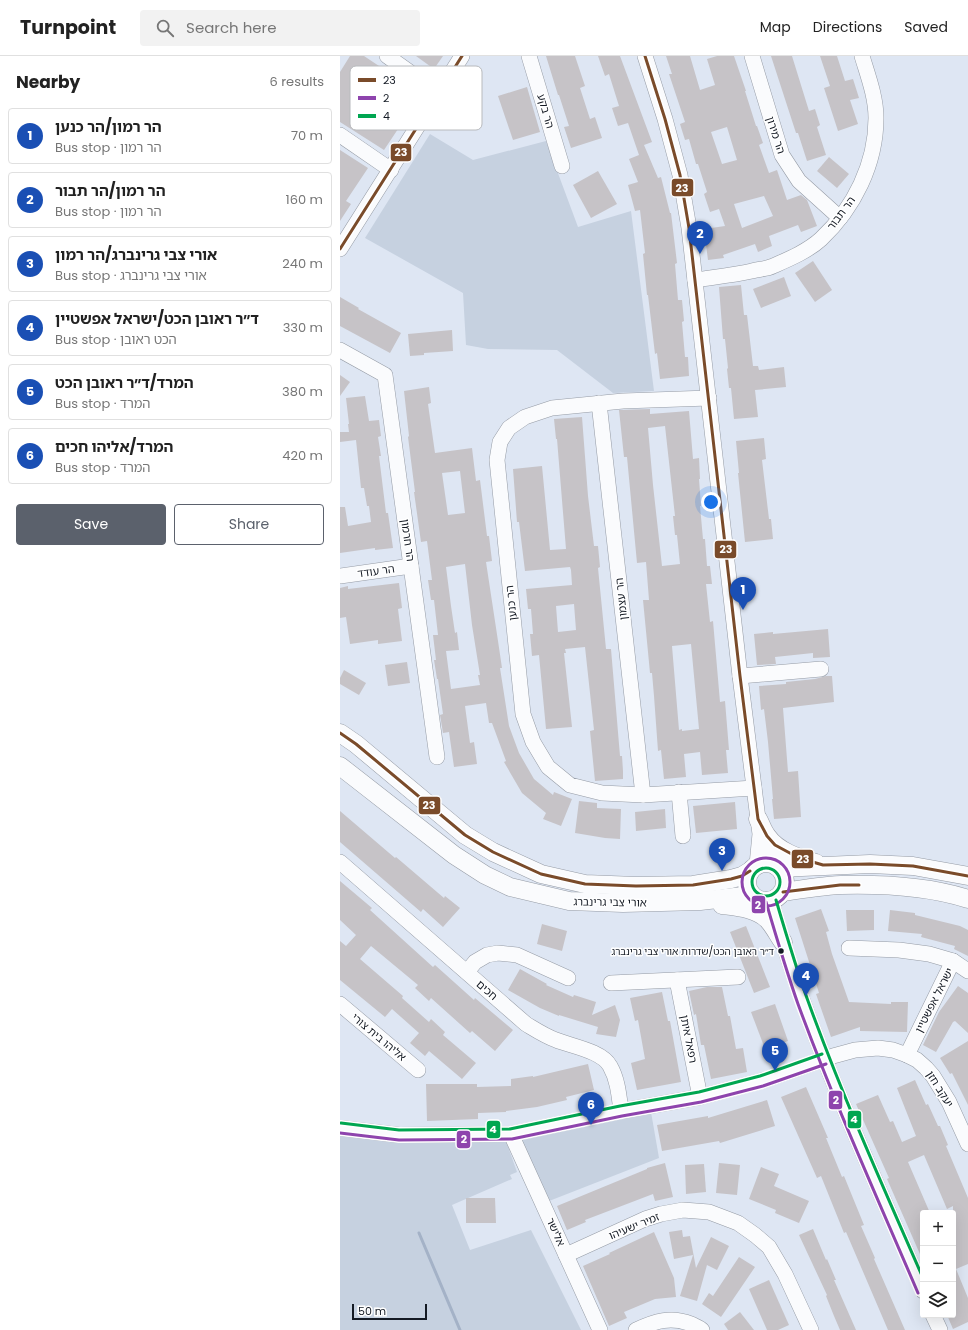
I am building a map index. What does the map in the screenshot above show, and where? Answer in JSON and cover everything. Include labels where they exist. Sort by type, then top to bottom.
[{"type":"main road","name":"אורי צבי גרינברג","points":[[340,733],[356,744],[465,835],[493,852],[541,874],[585,884],[636,886],[693,885],[731,880],[764,867],[870,864],[913,866],[968,876]]},
{"type":"main road","name":"אורי צבי גרינברג","points":[[340,766],[454,855],[485,875],[510,887],[569,901],[623,903],[700,901],[752,895]]},
{"type":"main road","points":[[759,826],[775,844],[793,855],[822,866]]},
{"type":"main road","points":[[777,896],[785,887],[784,876],[764,867],[748,877],[747,884],[749,890],[752,895],[761,901],[777,896],[840,885],[887,886],[955,894],[968,899]]},
{"type":"main road","points":[[700,901],[744,908],[757,913],[768,919],[783,942]]},
{"type":"street","points":[[387,56],[401,66]]},
{"type":"street","points":[[456,66],[462,56]]},
{"type":"street","name":"הר בקע","points":[[529,56],[533,65],[562,166]]},
{"type":"street","points":[[645,56],[665,119],[680,175],[689,228],[740,676],[764,867]]},
{"type":"street","name":"הר מירון","points":[[752,56],[782,155],[800,181],[840,218]]},
{"type":"street","name":"הר תבור","points":[[696,280],[772,267],[803,252],[820,240],[840,218],[854,198],[868,170],[875,140],[876,116],[871,84],[862,56]]},
{"type":"street","points":[[341,244],[416,130]]},
{"type":"street","points":[[340,135],[391,170]]},
{"type":"street","name":"הר חרמון","points":[[340,350],[385,375],[437,757]]},
{"type":"street","name":"הר כנען","points":[[709,398],[623,401],[552,408],[525,417],[509,428],[500,442],[497,460],[523,714],[533,742],[548,767],[570,784],[602,793],[643,795],[754,788]]},
{"type":"street","name":"הר עצמון","points":[[599,403],[643,795]]},
{"type":"street","name":"הר עודד","points":[[340,576],[411,566]]},
{"type":"street","points":[[740,676],[821,669]]},
{"type":"street","points":[[679,792],[683,836]]},
{"type":"street","name":"חכים","points":[[340,862],[526,1024],[542,1034],[604,1058],[610,1066],[617,1085],[621,1111]]},
{"type":"street","points":[[777,896],[783,942],[801,998],[824,1059],[920,1284]]},
{"type":"street","points":[[849,948],[899,950],[921,953],[954,961]]},
{"type":"street","points":[[466,972],[475,962],[487,955],[498,953],[517,955],[568,978]]},
{"type":"street","name":"ישראל אפשטיין","points":[[907,1055],[954,961],[968,971]]},
{"type":"street","points":[[611,983],[738,978]]},
{"type":"street","name":"רפאל איתן","points":[[677,980],[700,1097]]},
{"type":"street","name":"אליהו בית צורי","points":[[340,1004],[418,1070]]},
{"type":"street","name":"יעקב חזן","points":[[340,1128],[399,1135],[511,1134],[621,1111],[700,1097],[761,1081],[855,1050],[878,1048],[893,1050],[917,1060],[933,1076],[949,1102],[968,1144]]},
{"type":"street","name":"אלישר","points":[[511,1134],[600,1330]]},
{"type":"street","name":"זמיר ישעיהו","points":[[566,1255],[645,1219],[661,1214],[683,1210],[709,1212],[738,1223],[769,1247],[785,1274],[811,1330]]},
{"type":"street","points":[[934,1318],[940,1330]]},
{"type":"street","points":[[636,1330],[668,1319],[683,1321],[701,1328],[702,1330]]},
{"type":"shaded area","points":[[430,134],[473,160],[546,141],[578,227],[631,211],[654,391],[613,393],[557,350],[488,349],[466,345],[463,293],[365,238]]},
{"type":"shaded area","points":[[651,1112],[659,1158],[544,1203],[518,1137]]},
{"type":"shaded area","points":[[340,1135],[506,1141],[517,1172],[510,1175],[512,1179],[452,1205],[470,1250],[531,1230],[581,1330],[340,1330]]},
{"type":"building","points":[[350,56],[364,56],[379,66],[350,66],[350,128],[340,122],[340,72]]},
{"type":"building","points":[[416,56],[443,56],[436,66],[430,66]]},
{"type":"building","points":[[546,56],[575,56],[585,86],[580,88],[590,119],[595,117],[602,138],[571,148],[564,127],[569,126]]},
{"type":"building","points":[[598,56],[620,56],[652,142],[644,145],[658,178],[661,177],[671,213],[677,263],[675,264],[678,300],[682,300],[685,357],[688,357],[689,376],[660,379],[647,295],[643,254],[645,253],[640,210],[635,211],[628,185],[638,182],[629,159],[639,155],[628,123],[618,126],[612,108],[619,106],[609,74],[605,76]]},
{"type":"building","points":[[666,56],[690,56],[700,90],[715,85],[707,59],[717,56],[734,56],[756,126],[763,143],[759,145],[769,173],[777,170],[787,200],[801,195],[807,200],[817,226],[801,232],[798,225],[769,236],[772,246],[758,252],[755,244],[723,255],[724,258],[708,260],[704,229],[725,226],[719,209],[710,212],[704,194],[707,192],[698,164],[696,164],[689,139],[685,140],[680,124],[685,122],[669,74],[672,74]],"holes":[[[727,127],[737,160],[722,164],[711,132]],[[764,196],[773,216],[742,228],[734,204]]]},
{"type":"building","points":[[771,56],[792,56],[809,111],[815,109],[820,125],[817,127],[826,155],[807,161],[798,133],[796,133]]},
{"type":"building","points":[[820,56],[837,56],[845,81],[853,79],[859,98],[850,100],[858,124],[838,131],[824,88],[830,86]]},
{"type":"building","points":[[527,87],[540,132],[513,140],[498,96]]},
{"type":"building","points":[[353,130],[397,130],[384,150]]},
{"type":"building","points":[[340,150],[368,168],[346,201],[351,204],[340,221]]},
{"type":"building","points":[[829,157],[849,174],[837,188],[817,171]]},
{"type":"building","points":[[598,171],[617,204],[591,218],[573,185]]},
{"type":"building","points":[[813,261],[832,290],[815,302],[795,273]]},
{"type":"building","points":[[784,277],[791,296],[761,308],[753,289]]},
{"type":"building","points":[[741,285],[744,315],[747,315],[753,366],[758,366],[759,370],[784,367],[786,387],[755,390],[758,417],[734,419],[731,388],[729,388],[725,339],[723,339],[719,287]]},
{"type":"building","points":[[340,297],[401,333],[390,353],[340,326]]},
{"type":"building","points":[[452,330],[453,351],[424,353],[424,355],[410,356],[408,334]]},
{"type":"building","points":[[340,375],[350,382],[340,396]]},
{"type":"building","points":[[429,387],[431,403],[428,404],[435,453],[472,448],[476,481],[480,480],[487,536],[489,536],[492,561],[486,562],[509,726],[519,753],[534,779],[553,795],[554,792],[572,799],[561,826],[543,819],[546,813],[522,793],[504,762],[506,761],[492,723],[489,723],[486,703],[465,706],[470,743],[474,742],[477,764],[454,767],[449,732],[443,733],[440,715],[443,714],[434,660],[436,660],[433,635],[438,635],[434,600],[431,600],[428,580],[432,580],[427,541],[421,542],[414,492],[404,391]],"holes":[[[460,471],[465,513],[448,515],[442,473]],[[465,564],[472,625],[480,675],[478,675],[480,685],[451,689],[446,651],[459,650],[457,632],[455,633],[446,567]]]},
{"type":"building","points":[[365,396],[369,421],[379,420],[381,436],[378,437],[381,456],[379,456],[386,513],[388,513],[393,548],[375,550],[375,548],[340,553],[340,507],[345,507],[348,526],[371,522],[369,506],[367,506],[364,488],[361,488],[356,440],[340,442],[340,432],[349,432],[346,398]]},
{"type":"building","points":[[650,409],[650,414],[689,411],[693,459],[699,458],[700,506],[703,539],[705,539],[707,566],[710,566],[712,584],[706,584],[710,622],[713,621],[720,702],[725,701],[729,750],[726,750],[728,773],[702,775],[700,752],[684,754],[686,777],[664,779],[661,750],[658,751],[652,673],[650,673],[643,600],[649,600],[646,562],[637,563],[627,457],[624,457],[619,410]],"holes":[[[665,426],[675,516],[673,516],[675,535],[677,535],[680,564],[662,566],[648,428]],[[691,644],[699,729],[682,731],[682,729],[679,730],[672,646]]]},
{"type":"building","points":[[582,417],[588,496],[594,546],[598,546],[600,567],[598,568],[606,649],[611,649],[623,779],[595,781],[590,731],[594,730],[585,647],[565,649],[566,653],[564,653],[572,727],[546,729],[539,655],[532,656],[530,634],[533,634],[531,609],[528,609],[526,589],[572,585],[571,570],[570,567],[525,571],[519,522],[517,522],[513,469],[542,466],[550,550],[566,549],[554,419]],"holes":[[[574,604],[576,630],[558,632],[556,606]]]},
{"type":"building","points":[[764,438],[766,459],[762,460],[769,519],[771,519],[773,539],[745,542],[736,441]]},
{"type":"building","points":[[399,583],[402,608],[398,609],[402,641],[378,644],[378,640],[350,644],[346,617],[340,618],[340,588],[348,586],[348,589]]},
{"type":"building","points":[[828,629],[830,657],[813,658],[813,653],[775,657],[776,664],[757,665],[754,634],[773,632],[773,634]]},
{"type":"building","points":[[407,662],[410,683],[388,686],[385,665]]},
{"type":"building","points":[[344,670],[366,683],[359,695],[340,684],[340,678]]},
{"type":"building","points":[[832,676],[834,702],[783,708],[788,772],[798,771],[801,817],[774,819],[768,742],[764,709],[761,710],[759,686],[786,684],[786,682],[815,679]]},
{"type":"building","points":[[579,801],[597,803],[597,808],[621,809],[620,839],[575,833]]},
{"type":"building","points":[[735,802],[737,829],[696,833],[693,806]]},
{"type":"building","points":[[665,809],[666,828],[636,831],[635,812]]},
{"type":"building","points":[[340,811],[444,898],[445,896],[460,908],[443,927],[423,909],[421,912],[340,842]]},
{"type":"building","points":[[340,881],[372,908],[370,910],[433,967],[435,965],[474,1000],[475,998],[513,1030],[495,1051],[472,1031],[470,1033],[431,998],[429,1001],[415,988],[418,985],[371,946],[360,959],[403,996],[402,998],[429,1022],[431,1019],[445,1032],[443,1035],[476,1063],[462,1079],[429,1051],[425,1056],[410,1043],[419,1033],[392,1009],[385,1017],[340,980],[340,941],[346,946],[356,935],[340,920]]},
{"type":"building","points":[[821,909],[829,931],[826,932],[832,954],[849,1002],[891,1004],[891,1002],[908,1002],[907,1032],[860,1031],[860,1027],[831,1037],[816,994],[819,993],[795,918]]},
{"type":"building","points":[[846,910],[874,910],[874,930],[847,931]]},
{"type":"building","points":[[890,910],[915,913],[915,915],[960,926],[968,930],[968,956],[954,949],[955,946],[921,937],[922,934],[888,931]]},
{"type":"building","points":[[542,924],[567,931],[562,951],[537,944]]},
{"type":"building","points":[[746,926],[770,987],[754,993],[730,932]]},
{"type":"building","points":[[520,969],[547,984],[546,985],[573,997],[574,995],[596,1002],[592,1015],[615,1005],[620,1020],[616,1037],[596,1034],[598,1027],[559,1016],[540,1008],[508,990]]},
{"type":"building","points":[[958,986],[968,993],[968,1033],[955,1021],[953,1022],[936,1052],[923,1045],[939,1012]]},
{"type":"building","points":[[707,987],[722,987],[728,1016],[730,1016],[736,1049],[743,1048],[747,1072],[711,1079],[704,1045],[701,1045],[696,1014],[694,1015],[689,991]]},
{"type":"building","points":[[662,992],[668,1021],[670,1021],[681,1082],[637,1090],[631,1063],[645,1059],[638,1020],[635,1021],[630,998]]},
{"type":"building","points":[[775,1004],[788,1041],[765,1049],[751,1012]]},
{"type":"building","points":[[968,1041],[968,1105],[952,1073],[950,1074],[940,1058]]},
{"type":"building","points":[[588,1064],[594,1090],[566,1097],[567,1100],[506,1112],[478,1113],[478,1119],[427,1121],[426,1084],[477,1084],[477,1087],[511,1086],[511,1079],[533,1077]]},
{"type":"building","points":[[915,1080],[926,1105],[928,1104],[938,1126],[940,1126],[948,1145],[946,1146],[968,1198],[968,1264],[956,1269],[956,1210],[953,1210],[953,1206],[947,1209],[924,1155],[908,1162],[929,1210],[920,1210],[920,1254],[887,1179],[889,1178],[856,1104],[878,1095],[890,1122],[893,1121],[902,1142],[916,1136],[897,1088]]},
{"type":"building","points":[[806,1087],[828,1138],[826,1138],[842,1177],[844,1176],[864,1225],[861,1226],[875,1258],[874,1259],[905,1330],[888,1330],[846,1232],[844,1233],[821,1176],[817,1178],[781,1097]]},
{"type":"building","points":[[767,1100],[775,1126],[720,1143],[719,1141],[662,1151],[657,1125],[708,1116],[708,1118]]},
{"type":"building","points":[[665,1163],[673,1197],[655,1201],[653,1194],[585,1220],[586,1222],[567,1230],[557,1206],[647,1168]]},
{"type":"building","points":[[719,1163],[740,1165],[737,1195],[716,1193]]},
{"type":"building","points":[[704,1164],[706,1192],[686,1194],[685,1165]]},
{"type":"building","points":[[761,1167],[779,1174],[774,1186],[809,1201],[799,1223],[775,1213],[776,1210],[749,1199]]},
{"type":"building","points":[[466,1198],[495,1198],[496,1223],[466,1223]]},
{"type":"building","points":[[813,1229],[856,1330],[840,1330],[826,1296],[827,1295],[799,1235]]},
{"type":"building","points":[[682,1230],[683,1237],[690,1236],[696,1268],[711,1237],[729,1246],[717,1270],[707,1265],[697,1301],[680,1296],[693,1255],[674,1259],[669,1232]]},
{"type":"building","points":[[654,1232],[674,1278],[676,1297],[655,1299],[624,1312],[627,1318],[609,1326],[583,1266]]},
{"type":"building","points":[[739,1257],[755,1267],[721,1317],[702,1304],[709,1293],[713,1296]]},
{"type":"building","points":[[956,1269],[968,1298],[968,1322],[953,1329],[948,1318],[956,1318]]},
{"type":"building","points":[[769,1280],[789,1325],[778,1330],[767,1330],[749,1289]]},
{"type":"building","points":[[740,1312],[754,1330],[728,1330],[724,1324]]},
{"type":"waterway","points":[[419,1233],[460,1330]]},
{"type":"transit line","name":"23","points":[[456,66],[462,56]]},
{"type":"transit line","name":"23","points":[[645,56],[665,119],[680,175],[689,228],[740,676],[758,819],[767,836],[775,845],[799,858],[823,865],[870,864],[913,866],[968,876]]},
{"type":"transit line","name":"23","points":[[340,249],[415,130]]},
{"type":"transit line","name":"23","points":[[340,733],[356,744],[465,835],[493,852],[541,874],[585,884],[636,886],[693,885],[731,879],[742,876],[750,871]]},
{"type":"transit line","name":"2","points":[[761,858],[771,858],[783,865],[790,877],[790,882],[790,887],[783,899],[771,906],[761,906],[753,902],[746,895],[742,887],[742,877],[746,869],[753,862],[761,858]]},
{"type":"transit line","name":"4","points":[[766,868],[776,872],[780,882],[776,892],[766,896],[756,892],[752,882],[756,872],[766,868]]},
{"type":"transit line","name":"23","points":[[783,892],[840,885],[859,885]]},
{"type":"transit line","name":"4","points":[[776,900],[799,976],[821,1036],[863,1141],[920,1271]]},
{"type":"transit line","name":"2","points":[[766,902],[789,978],[812,1041],[856,1149],[918,1293]]},
{"type":"transit line","name":"4","points":[[341,1123],[399,1130],[510,1129],[620,1106],[699,1092],[760,1076],[822,1054]]},
{"type":"transit line","name":"2","points":[[340,1133],[399,1140],[512,1139],[622,1116],[701,1102],[763,1086],[826,1064]]},
{"type":"place","name":"הר רמון/הר תבור","points":[[700,254]]},
{"type":"place","name":"הר רמון/הר כנען","points":[[743,610]]},
{"type":"place","name":"אורי צבי גרינברג/הר רמון","points":[[722,871]]},
{"type":"place","name":"ד״ר ראובן הכט/שדרות אורי צבי גרינברג","points":[[781,951]]},
{"type":"place","name":"ד״ר ראובן הכט/ישראל אפשטיין","points":[[806,996]]},
{"type":"place","name":"המרד/ד״ר ראובן הכט","points":[[775,1071]]},
{"type":"place","name":"המרד/אליהו חכים","points":[[591,1125]]}]
